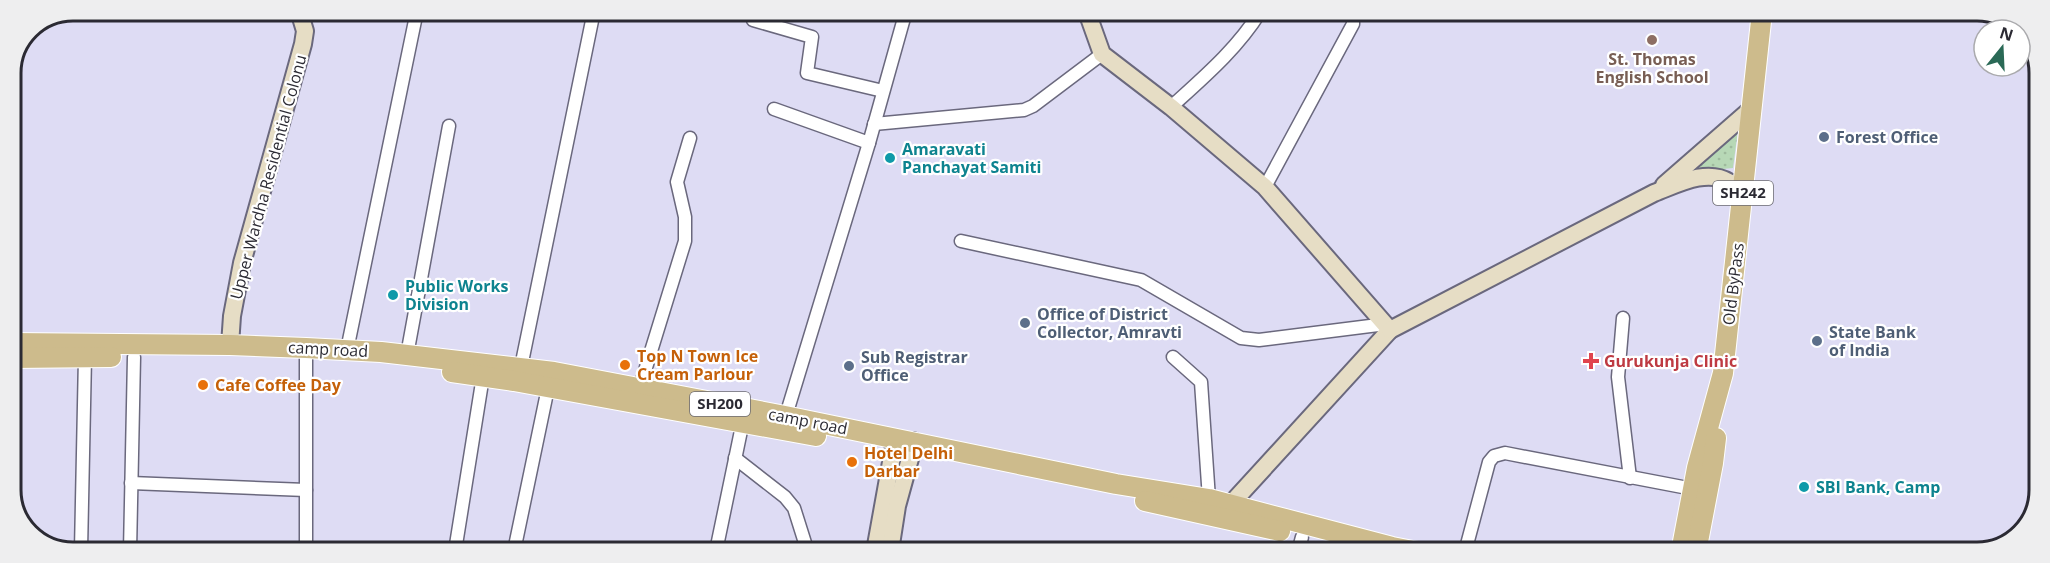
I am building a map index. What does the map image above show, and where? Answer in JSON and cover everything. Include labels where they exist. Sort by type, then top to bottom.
[{"type":"main road","name":"Old ByPass","points":[[1683,542],[1693,489],[1723,373],[1761,21]]},
{"type":"main road","name":"camp road","points":[[21,343],[230,345],[380,363],[484,370],[521,367],[640,387],[784,422],[1227,511],[1369,542]]},
{"type":"main road","name":"camp road","points":[[21,358],[240,357],[347,350],[407,355],[484,370],[548,388],[743,421],[784,422]]},
{"type":"main road","points":[[1698,542],[1713,463],[1723,373]]},
{"type":"main road","name":"camp road","points":[[903,447],[1209,499],[1227,511],[1296,542]]},
{"type":"street","name":"Upper Wardha Residential Colonu","points":[[230,345],[232,316],[242,263],[304,37],[303,21]]},
{"type":"street","points":[[347,350],[415,21]]},
{"type":"street","points":[[521,367],[592,21]]},
{"type":"street","points":[[756,21],[812,37],[807,73],[883,92]]},
{"type":"street","points":[[784,422],[869,143],[903,21]]},
{"type":"street","points":[[1090,21],[1102,54],[1172,107],[1264,187],[1388,327]]},
{"type":"street","points":[[1172,107],[1226,56],[1254,21]]},
{"type":"street","points":[[1264,187],[1353,21]]},
{"type":"street","points":[[874,123],[1024,110],[1033,106],[1102,54]]},
{"type":"street","points":[[774,109],[869,143]]},
{"type":"street","points":[[1654,193],[1750,110]]},
{"type":"street","points":[[407,355],[449,126]]},
{"type":"street","points":[[640,387],[685,241],[685,217],[677,182],[690,138]]},
{"type":"street","points":[[960,241],[1141,280],[1241,338],[1259,340],[1388,327],[1654,193],[1693,178],[1715,178],[1730,182],[1743,196]]},
{"type":"street","points":[[1623,318],[1618,377],[1630,478]]},
{"type":"street","points":[[1227,511],[1388,327]]},
{"type":"street","points":[[306,354],[306,542]]},
{"type":"street","points":[[81,542],[85,357]]},
{"type":"street","points":[[130,542],[134,357]]},
{"type":"street","points":[[1173,357],[1201,382],[1209,499]]},
{"type":"street","points":[[456,542],[484,370]]},
{"type":"street","points":[[516,542],[548,388]]},
{"type":"street","points":[[718,542],[743,421]]},
{"type":"street","points":[[877,542],[903,447]]},
{"type":"street","points":[[891,542],[903,447]]},
{"type":"street","points":[[1468,542],[1489,462],[1499,454],[1505,453],[1693,489]]},
{"type":"street","points":[[735,458],[785,497],[794,508],[805,542]]},
{"type":"street","points":[[132,483],[306,490]]},
{"type":"green space","points":[[1738,130],[1733,168],[1693,172]]},
{"type":"place","name":"St. Thomas English School","points":[[1652,40]]},
{"type":"place","name":"Forest Office","points":[[1824,137]]},
{"type":"place","name":"Amaravati Panchayat Samiti","points":[[890,158]]},
{"type":"place","name":"Public Works Division","points":[[393,295]]},
{"type":"place","name":"Office of District Collector, Amravti","points":[[1025,323]]},
{"type":"place","name":"State Bank of India","points":[[1817,341]]},
{"type":"place","name":"Gurukunja Clinic","points":[[1591,361]]},
{"type":"place","name":"Top N Town Ice Cream Parlour","points":[[625,365]]},
{"type":"place","name":"Sub Registrar Office","points":[[849,366]]},
{"type":"place","name":"Cafe Coffee Day","points":[[203,385]]},
{"type":"place","name":"Hotel Delhi Darbar","points":[[852,462]]},
{"type":"place","name":"SBI Bank, Camp","points":[[1804,487]]}]
